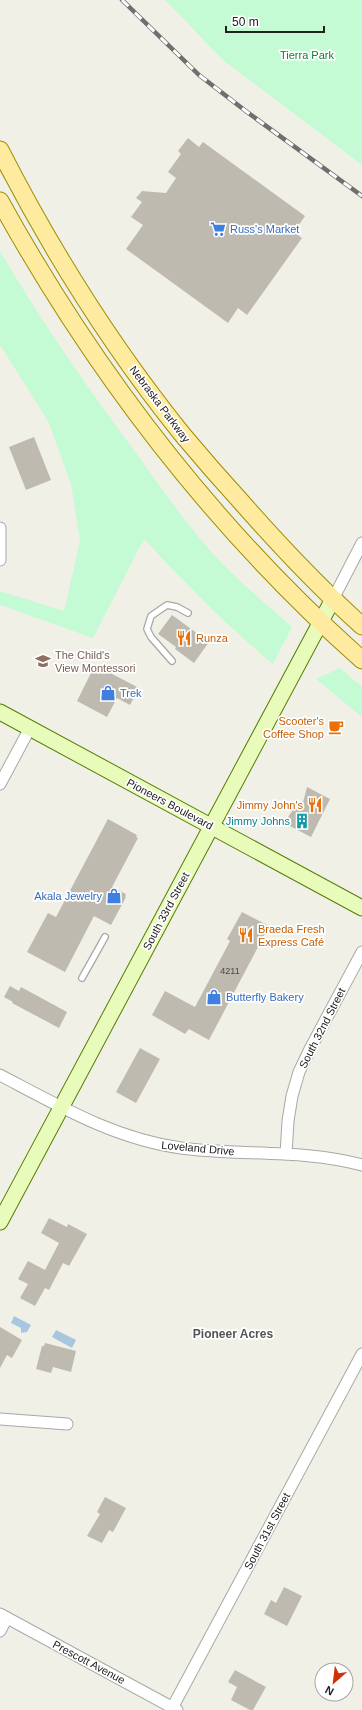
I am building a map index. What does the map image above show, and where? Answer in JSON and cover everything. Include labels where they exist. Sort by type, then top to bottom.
[{"type":"main road","name":"Nebraska Parkway","points":[[0,150],[49,240],[87,301],[134,371],[182,434],[232,492],[299,565],[332,599],[362,626]]},
{"type":"main road","points":[[0,201],[21,238],[99,362],[135,413],[167,454],[263,563],[321,623],[362,660]]},
{"type":"main road","name":"South 33rd Street","points":[[0,1222],[321,623],[332,599]]},
{"type":"main road","name":"Pioneers Boulevard","points":[[0,712],[362,908]]},
{"type":"street","points":[[0,528],[0,560]]},
{"type":"street","points":[[332,599],[362,543]]},
{"type":"street","points":[[0,784],[30,728]]},
{"type":"street","name":"South 32nd Street","points":[[286,1154],[288,1121],[292,1096],[300,1072],[310,1049],[362,952]]},
{"type":"street","name":"Loveland Drive","points":[[0,1075],[61,1107],[122,1134],[150,1142],[183,1148],[286,1154],[319,1157],[362,1164]]},
{"type":"street","name":"South 31st Street","points":[[174,1709],[362,1354]]},
{"type":"street","points":[[0,1419],[67,1424]]},
{"type":"street","points":[[0,1631],[3,1616]]},
{"type":"street","name":"Prescott Avenue","points":[[3,1616],[174,1709]]},
{"type":"lane","points":[[172,661],[151,637],[147,629],[151,616],[166,605],[177,607],[188,613]]},
{"type":"lane","points":[[82,978],[105,937]]},
{"type":"green space","name":"Tierra Park","points":[[165,0],[362,0],[362,165],[224,61]]},
{"type":"green space","points":[[0,251],[30,300],[78,372],[187,522],[208,548],[248,589],[292,627],[273,664],[239,635],[207,604],[144,539],[93,638],[0,605],[0,591],[64,611],[80,541],[71,484],[48,421],[0,345]]},
{"type":"green space","points":[[340,668],[362,687],[362,717],[316,679]]},
{"type":"water","points":[[14,1316],[31,1325],[27,1332],[21,1333],[21,1328],[11,1323]]},
{"type":"water","points":[[56,1330],[76,1340],[72,1348],[52,1337]]},
{"type":"building","name":"Russ's Market","points":[[188,138],[199,147],[203,142],[305,216],[294,232],[302,238],[247,315],[238,308],[228,323],[126,249],[143,225],[131,217],[142,202],[136,198],[142,191],[166,193],[176,178],[168,172],[181,154],[178,151]]},
{"type":"building","points":[[34,437],[51,480],[26,490],[9,447]]},
{"type":"building","name":"Runza","points":[[172,615],[209,642],[194,663],[158,634]]},
{"type":"building","name":"Trek","points":[[95,665],[139,688],[130,705],[117,698],[107,717],[77,701]]},
{"type":"building","points":[[307,787],[330,799],[311,837],[284,823],[295,807],[301,810]]},
{"type":"building","points":[[108,819],[137,835],[136,837],[138,838],[112,887],[126,894],[126,897],[111,925],[94,916],[65,972],[27,952],[48,913],[56,917]]},
{"type":"building","points":[[242,912],[269,926],[209,1040],[189,1029],[185,1034],[152,1015],[165,991],[195,1007],[230,941],[227,939]]},
{"type":"building","points":[[10,986],[19,991],[21,987],[67,1012],[59,1028],[12,1003],[13,1002],[4,997]]},
{"type":"building","points":[[140,1048],[160,1059],[136,1103],[116,1092]]},
{"type":"building","points":[[49,1218],[67,1227],[68,1224],[87,1234],[69,1266],[63,1263],[49,1290],[45,1288],[35,1306],[20,1298],[28,1284],[18,1279],[28,1261],[45,1270],[59,1243],[41,1233]]},
{"type":"building","points":[[0,1327],[22,1340],[12,1358],[7,1355],[0,1368]]},
{"type":"building","points":[[45,1343],[76,1351],[71,1372],[53,1367],[51,1373],[36,1369],[42,1346],[44,1346]]},
{"type":"building","points":[[105,1497],[126,1508],[113,1532],[109,1530],[102,1543],[87,1536],[100,1514],[97,1512]]},
{"type":"building","points":[[284,1587],[302,1596],[287,1626],[264,1614],[271,1600],[276,1603]]},
{"type":"building","points":[[235,1670],[266,1687],[253,1710],[250,1710],[231,1700],[237,1687],[228,1682]]},
{"type":"railway","points":[[122,0],[199,75],[362,196]]},
{"type":"place","name":"Russ's Market","points":[[218,229]]},
{"type":"place","name":"Runza","points":[[184,638]]},
{"type":"place","name":"The Child's View Montessori","points":[[43,661]]},
{"type":"place","name":"Trek","points":[[108,693]]},
{"type":"place","name":"Scooter's Coffee Shop","points":[[336,727]]},
{"type":"place","name":"Jimmy John's","points":[[315,805]]},
{"type":"place","name":"Jimmy Johns","points":[[302,821]]},
{"type":"place","name":"Akala Jewelry","points":[[114,896]]},
{"type":"place","name":"Braeda Fresh Express Café","points":[[246,935]]},
{"type":"place","name":"Butterfly Bakery","points":[[214,997]]},
{"type":"district","name":"Pioneer Acres","points":[[233,1334]]}]
